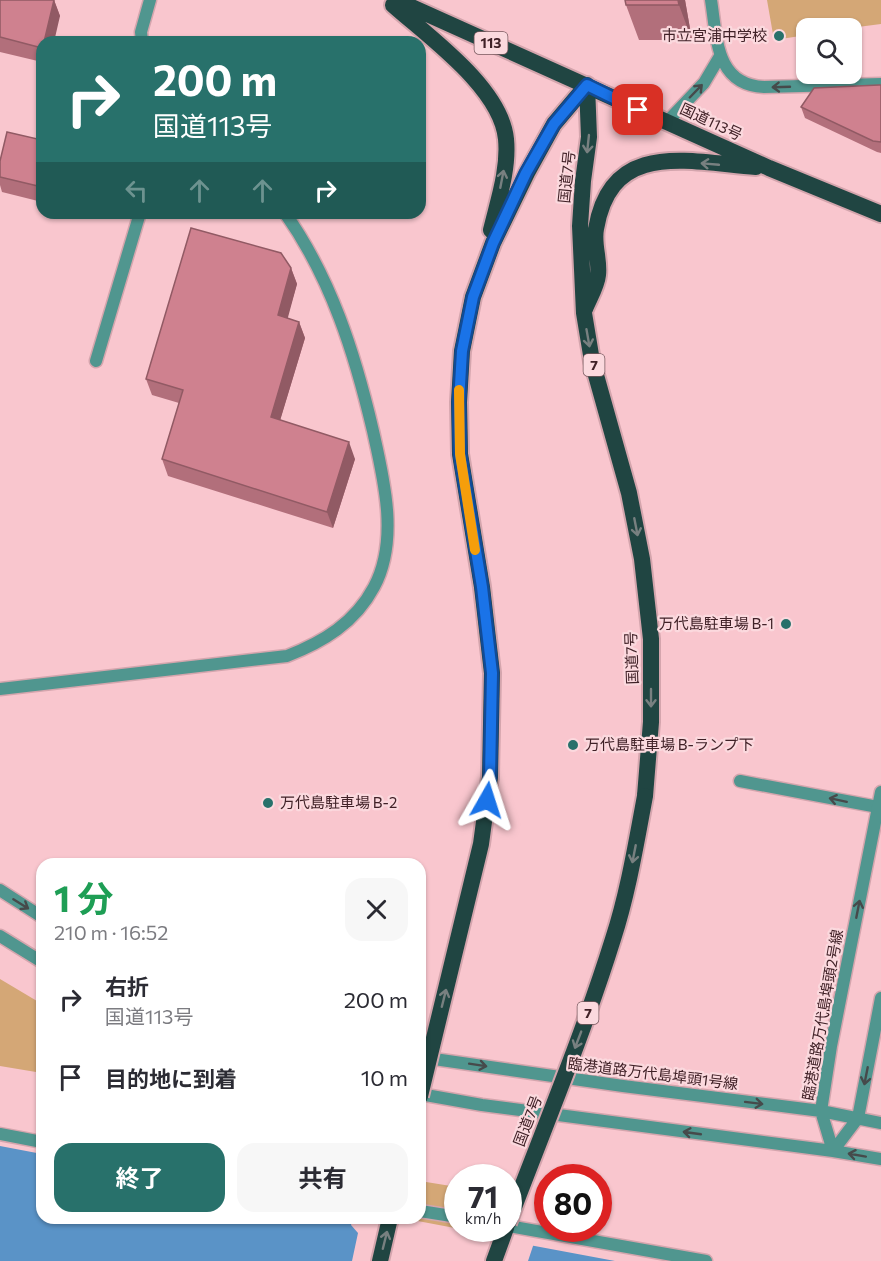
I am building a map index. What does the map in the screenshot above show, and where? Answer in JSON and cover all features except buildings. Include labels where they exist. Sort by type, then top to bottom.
[{"type":"highway","points":[[388,0],[477,81],[491,99],[501,119],[506,139],[505,167],[473,297]]},
{"type":"highway","name":"国道113号","points":[[396,0],[769,168],[881,214]]},
{"type":"highway","name":"国道7号","points":[[426,1070],[481,844],[490,777],[492,673],[482,587],[460,454],[459,402],[462,351],[473,297],[493,243],[526,173],[554,124],[587,85]]},
{"type":"highway","name":"国道7号","points":[[522,1189],[614,938],[645,796],[651,722],[651,639],[642,558],[629,493],[592,361],[584,313],[580,226],[589,137],[587,85]]},
{"type":"highway","points":[[584,313],[598,276],[595,230],[610,191],[621,177],[634,167],[670,161],[769,168]]},
{"type":"highway","points":[[380,1261],[389,1224]]},
{"type":"highway","name":"国道7号","points":[[494,1261],[502,1242]]},
{"type":"street","points":[[141,36],[150,0]]},
{"type":"street","points":[[711,0],[720,56],[729,73],[754,87],[881,84]]},
{"type":"street","points":[[667,122],[704,83],[715,68],[720,56]]},
{"type":"street","points":[[96,361],[138,219]]},
{"type":"street","points":[[0,689],[287,656],[315,645],[332,635],[362,606],[375,586],[384,557],[388,518],[381,467],[370,418],[354,358],[340,318],[305,244],[289,219]]},
{"type":"street","points":[[740,781],[878,807]]},
{"type":"street","name":"臨港道路万代島埠頭2号線","points":[[833,1151],[821,1111],[831,1047],[881,792]]},
{"type":"street","points":[[0,890],[36,913]]},
{"type":"street","points":[[0,936],[36,958]]},
{"type":"street","points":[[833,1151],[858,1119],[881,998]]},
{"type":"street","name":"臨港道路万代島埠頭1号線","points":[[426,1058],[821,1111],[881,1123]]},
{"type":"street","points":[[426,1096],[833,1151],[881,1160]]},
{"type":"street","points":[[0,1134],[36,1141]]},
{"type":"street","points":[[426,1212],[444,1215]]},
{"type":"street","points":[[522,1228],[706,1261]]},
{"type":"shaded area","points":[[767,0],[881,0],[881,24],[862,26],[862,18],[796,18],[796,37],[774,40]]},
{"type":"shaded area","points":[[0,979],[36,1000],[36,1072],[0,1066]]},
{"type":"shaded area","points":[[426,1182],[444,1185],[444,1242],[484,1242],[477,1261],[395,1261],[404,1224],[426,1224]]},
{"type":"water","points":[[0,1146],[36,1153],[36,1224],[417,1224],[444,1229],[444,1242],[513,1242],[615,1261],[0,1261]]},
{"type":"pier","points":[[426,1223],[444,1226],[444,1242],[522,1241],[534,1243],[528,1261],[352,1261],[358,1233],[351,1224]]},
{"type":"slow traffic","points":[[459,390],[460,454],[475,550]]},
{"type":"place","name":"市立宮浦中学校","points":[[779,36]]},
{"type":"place","name":"万代島駐車場 B-1","points":[[786,624]]},
{"type":"place","name":"万代島駐車場 B-ランプ下","points":[[573,745]]},
{"type":"place","name":"万代島駐車場 B-2","points":[[268,803]]},
{"type":"route","points":[[487,800],[490,777],[492,673],[482,587],[460,454],[459,402],[462,351],[473,297],[493,243],[526,173],[554,124],[587,85],[638,110]]}]
